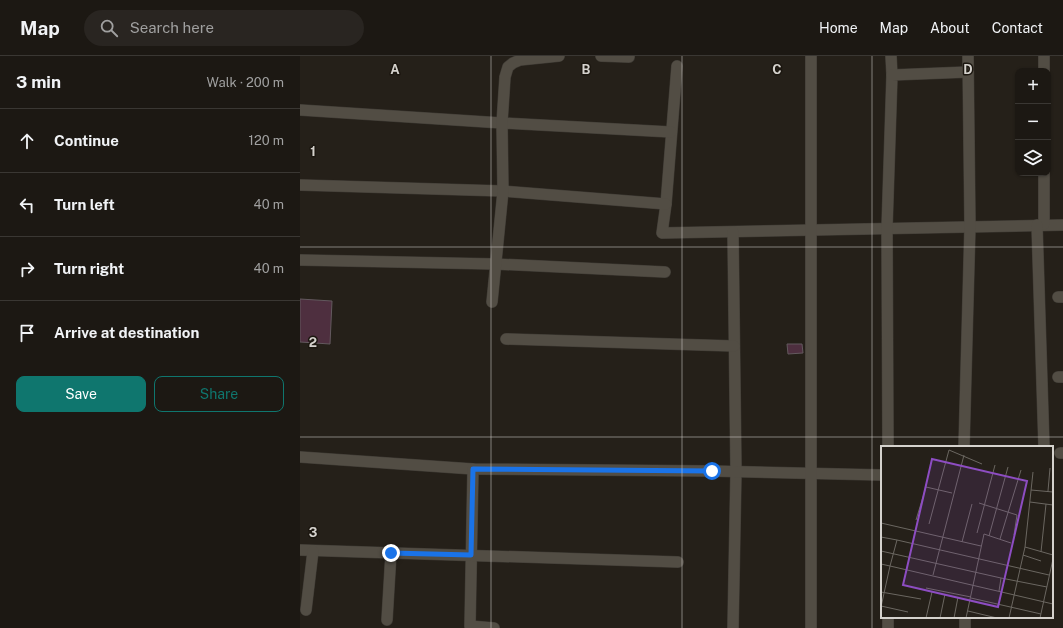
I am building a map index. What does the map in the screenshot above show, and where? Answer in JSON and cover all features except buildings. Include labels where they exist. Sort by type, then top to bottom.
[{"type":"street","points":[[492,302],[503,191],[502,123],[504,78],[508,67],[520,60],[559,56]]},
{"type":"street","points":[[601,56],[628,57]]},
{"type":"street","points":[[811,56],[811,628]]},
{"type":"street","points":[[888,446],[887,228],[892,75],[891,56]]},
{"type":"street","points":[[964,446],[970,226],[968,56]]},
{"type":"street","points":[[1044,56],[1044,68]]},
{"type":"street","points":[[677,66],[666,204],[662,233],[812,231],[1063,224]]},
{"type":"street","points":[[892,75],[968,72]]},
{"type":"street","points":[[300,110],[671,132]]},
{"type":"street","points":[[1044,176],[1040,225],[1044,446]]},
{"type":"street","points":[[300,185],[503,191],[666,204]]},
{"type":"street","points":[[733,232],[736,471],[733,628]]},
{"type":"street","points":[[300,260],[495,264],[665,272]]},
{"type":"street","points":[[506,339],[734,346]]},
{"type":"street","points":[[300,457],[473,469],[736,471],[881,475]]},
{"type":"street","points":[[473,469],[470,626],[494,628]]},
{"type":"street","points":[[300,550],[678,562]]},
{"type":"street","points":[[306,610],[313,551]]},
{"type":"street","points":[[387,620],[391,553]]},
{"type":"route","points":[[391,553],[471,555],[473,469],[712,471]]}]
